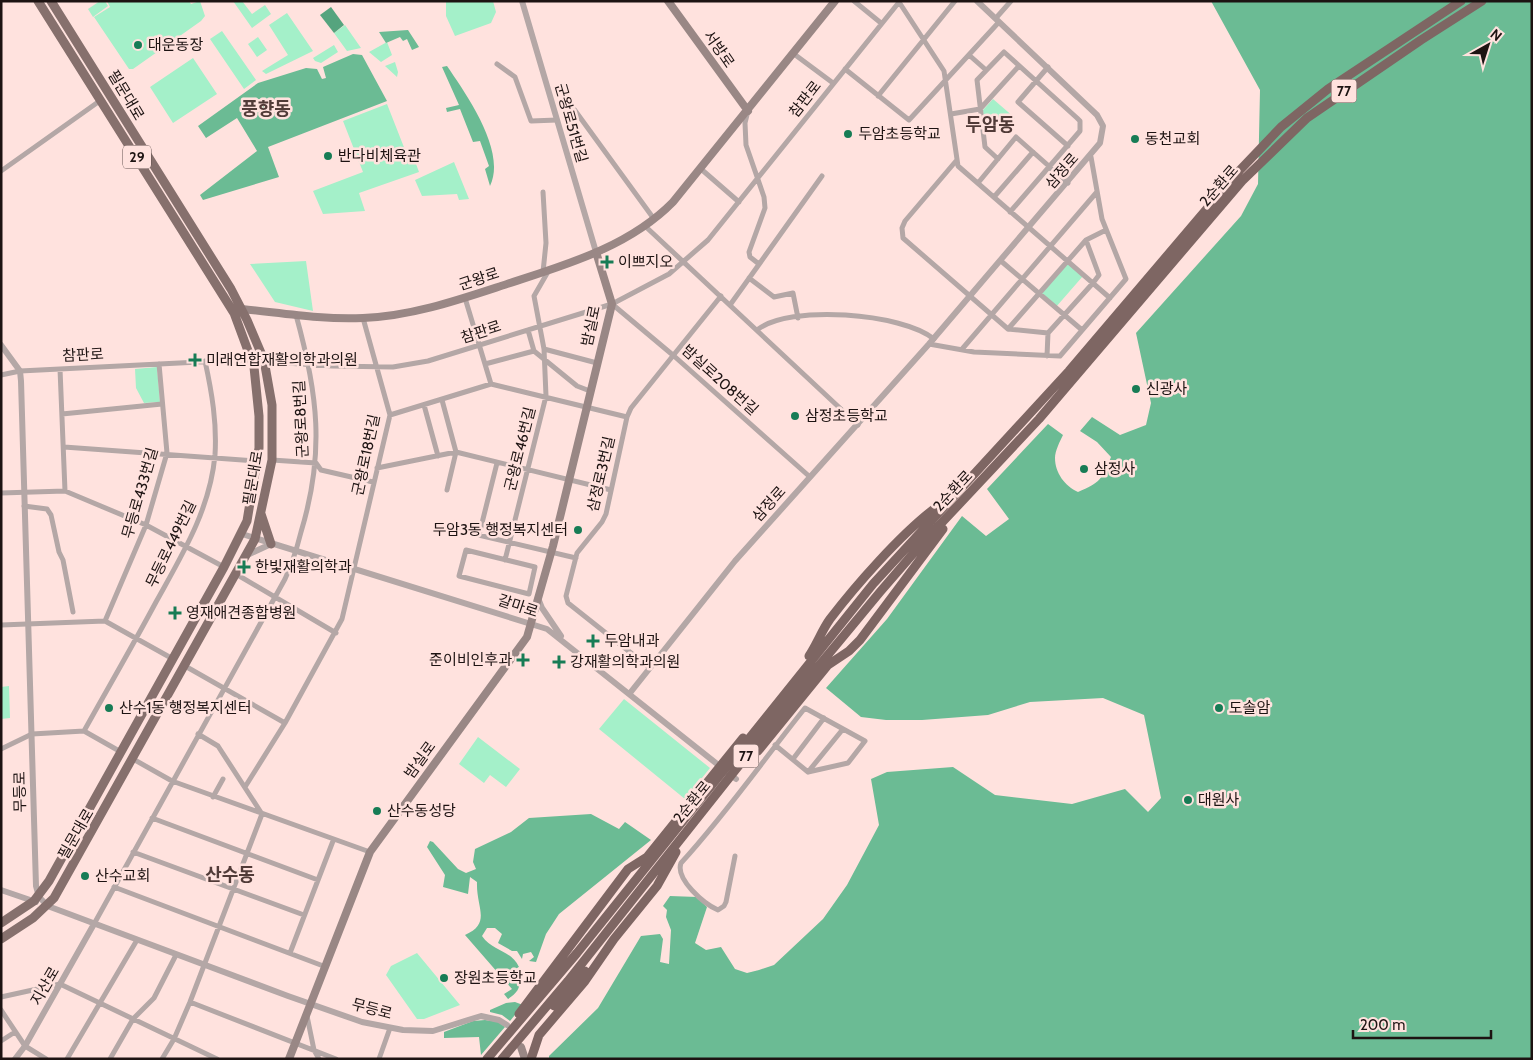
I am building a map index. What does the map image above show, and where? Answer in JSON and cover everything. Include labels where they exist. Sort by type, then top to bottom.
[{"type":"highway","name":"2순환로","points":[[843,629],[968,496],[1220,200],[1265,143],[1300,110],[1357,69],[1461,1]]},
{"type":"highway","name":"2순환로","points":[[1220,200],[1307,118],[1482,1]]},
{"type":"highway","name":"2순환로","points":[[489,1057],[643,878],[948,501],[1045,405]]},
{"type":"highway","points":[[667,870],[671,849],[700,809],[732,776],[828,665],[860,640],[891,595],[962,508],[968,496]]},
{"type":"highway","points":[[531,1059],[540,1035],[585,981],[614,940],[657,886],[667,870],[670,860],[732,776],[748,746],[798,682],[811,653],[830,620],[884,558],[933,509],[948,501]]},
{"type":"highway","points":[[817,643],[825,652],[839,657]]},
{"type":"highway","points":[[489,1057],[494,1045],[541,986],[575,937],[628,869],[642,860],[811,653]]},
{"type":"highway","points":[[756,737],[763,714]]},
{"type":"highway","points":[[727,756],[748,746]]},
{"type":"highway","points":[[688,836],[700,809]]},
{"type":"highway","points":[[642,860],[660,872],[657,886]]},
{"type":"highway","name":"2순환로","points":[[502,1059],[517,1047],[643,878]]},
{"type":"highway","points":[[517,1047],[614,940]]},
{"type":"main road","name":"필문대로","points":[[1,923],[37,899],[173,659],[242,534],[250,506],[258,461],[259,416],[252,360],[238,311],[100,100],[38,1]]},
{"type":"main road","name":"필문대로","points":[[1,939],[48,906],[134,759],[255,539],[272,460],[272,405],[264,360],[238,311],[110,93],[51,1]]},
{"type":"main road","name":"서방로","points":[[668,1],[748,111]]},
{"type":"main road","name":"군왕로","points":[[238,311],[363,318],[405,313],[465,298],[596,252],[645,226],[673,202],[835,1]]},
{"type":"main road","name":"밤실로","points":[[289,1059],[312,1005],[370,852],[528,637],[551,553],[612,304],[596,252]]},
{"type":"main road","points":[[261,513],[271,544]]},
{"type":"main road","points":[[517,1047],[525,1059]]},
{"type":"street","name":"군왕로51번길","points":[[522,1],[596,252]]},
{"type":"street","points":[[854,1],[881,23]]},
{"type":"street","points":[[899,1],[924,38],[947,78],[958,166],[1110,298]]},
{"type":"street","name":"참판로","points":[[20,371],[252,360],[310,365],[393,367],[418,363],[612,304],[664,276],[684,262],[713,235],[899,1]]},
{"type":"street","points":[[878,96],[955,1]]},
{"type":"street","name":"삼정로","points":[[630,693],[735,561],[1002,261],[1090,157],[1101,140],[1103,123],[1048,67],[977,1]]},
{"type":"street","points":[[845,69],[910,120],[969,55],[1011,1]]},
{"type":"street","points":[[998,159],[985,147],[977,80],[1004,52],[1080,121],[1080,131],[1010,212]]},
{"type":"street","points":[[794,54],[833,83]]},
{"type":"street","points":[[969,55],[986,70]]},
{"type":"street","points":[[497,64],[516,77],[531,122],[557,120]]},
{"type":"street","points":[[951,114],[980,108],[1019,66]]},
{"type":"street","points":[[1048,67],[1018,102],[1068,146]]},
{"type":"street","points":[[1,171],[110,93]]},
{"type":"street","points":[[571,105],[654,219]]},
{"type":"street","points":[[748,111],[745,124],[746,145],[766,208],[749,256],[759,264]]},
{"type":"street","points":[[978,183],[1016,137],[1068,183]]},
{"type":"street","points":[[994,197],[1033,152]]},
{"type":"street","points":[[757,330],[776,320],[852,314],[914,327],[931,342],[974,352],[1060,356],[1126,279],[1106,230],[1096,194],[1090,157]]},
{"type":"street","points":[[956,161],[905,221],[902,231],[906,241],[1008,328],[1048,333]]},
{"type":"street","points":[[701,169],[739,202]]},
{"type":"street","points":[[730,305],[822,176]]},
{"type":"street","points":[[544,192],[546,271]]},
{"type":"street","points":[[963,348],[1096,194]]},
{"type":"street","points":[[645,226],[858,425]]},
{"type":"street","points":[[1008,328],[1086,240],[1106,230]]},
{"type":"street","points":[[1047,356],[1048,333],[1099,275],[1086,240]]},
{"type":"street","points":[[1002,261],[1082,330]]},
{"type":"street","name":"군왕로46번길","points":[[505,560],[546,396],[544,349],[534,296],[546,271]]},
{"type":"street","points":[[749,278],[774,297],[793,293],[798,318]]},
{"type":"street","name":"삼정로3번길","points":[[650,668],[566,601],[576,558],[581,547],[604,520],[627,417],[631,408],[721,296]]},
{"type":"street","points":[[465,298],[491,384]]},
{"type":"street","name":"밤실로208번길","points":[[612,304],[674,356],[810,478]]},
{"type":"street","name":"군왕로8번길","points":[[94,924],[287,575],[296,551],[308,511],[316,463],[317,419],[310,365],[296,315]]},
{"type":"street","name":"군왕로18번길","points":[[245,787],[285,723],[336,633],[354,569],[390,415],[363,318]]},
{"type":"street","points":[[528,330],[534,350],[577,386],[590,391]]},
{"type":"street","points":[[1,345],[20,371],[1,375]]},
{"type":"street","points":[[544,349],[597,363]]},
{"type":"street","points":[[485,364],[534,350]]},
{"type":"street","name":"무등로449번길","points":[[84,731],[187,546],[205,505],[214,457],[215,417],[205,361]]},
{"type":"street","name":"무등로433번길","points":[[105,621],[146,525],[166,453],[158,364]]},
{"type":"street","points":[[60,369],[65,491]]},
{"type":"street","name":"무등로","points":[[20,371],[37,899]]},
{"type":"street","points":[[390,415],[491,384],[627,417]]},
{"type":"street","points":[[442,400],[456,452],[447,490]]},
{"type":"street","points":[[62,414],[162,404]]},
{"type":"street","points":[[424,405],[438,456]]},
{"type":"street","points":[[64,447],[258,461]]},
{"type":"street","points":[[377,468],[456,452],[611,490]]},
{"type":"street","points":[[272,460],[316,463],[321,470],[373,482]]},
{"type":"street","points":[[479,536],[497,463]]},
{"type":"street","points":[[1,493],[65,491],[146,525],[224,567]]},
{"type":"street","points":[[24,506],[47,509],[51,516],[59,552],[64,560],[73,612]]},
{"type":"street","points":[[440,526],[576,558]]},
{"type":"street","name":"갈마로","points":[[242,534],[532,623],[551,631],[744,785]]},
{"type":"street","points":[[246,556],[271,544]]},
{"type":"street","points":[[466,550],[505,560],[535,567],[529,594],[459,576],[466,550]]},
{"type":"street","points":[[236,574],[336,633]]},
{"type":"street","points":[[538,598],[542,608],[565,641]]},
{"type":"street","points":[[1,625],[105,621],[173,659]]},
{"type":"street","points":[[186,666],[285,723]]},
{"type":"street","points":[[736,856],[726,902],[718,910],[706,904],[689,886],[679,867],[805,708],[865,741],[848,763],[808,772]]},
{"type":"street","points":[[793,759],[824,718]]},
{"type":"street","points":[[808,772],[843,729]]},
{"type":"street","points":[[1,748],[32,734],[84,731],[121,752]]},
{"type":"street","points":[[198,734],[218,746],[262,814]]},
{"type":"street","points":[[775,745],[808,772]]},
{"type":"street","points":[[134,759],[172,781],[333,841],[370,852]]},
{"type":"street","points":[[213,796],[223,779]]},
{"type":"street","points":[[162,1059],[174,1039],[190,1002],[262,814]]},
{"type":"street","points":[[152,818],[318,880]]},
{"type":"street","points":[[290,953],[333,841]]},
{"type":"street","points":[[134,852],[304,915]]},
{"type":"street","points":[[114,887],[326,968]]},
{"type":"street","name":"무등로","points":[[1,890],[37,899],[48,906],[94,924],[312,1005],[390,1028],[433,1030],[481,1016],[499,1020],[506,1025]]},
{"type":"street","name":"지산로","points":[[15,1059],[25,1046],[94,924]]},
{"type":"street","points":[[67,1059],[136,940]]},
{"type":"street","points":[[110,1059],[133,1019],[154,998],[176,955]]},
{"type":"street","points":[[1,997],[60,984],[174,1039],[206,1057],[218,1059]]},
{"type":"street","points":[[190,1002],[336,1059]]},
{"type":"street","points":[[1,1010],[25,1046],[46,1059]]},
{"type":"street","points":[[307,1016],[314,1050],[319,1059]]},
{"type":"street","points":[[379,1059],[390,1028]]},
{"type":"street","points":[[1,1041],[15,1032]]},
{"type":"shaded area","points":[[100,1],[105,1],[108,6],[93,17],[88,9]]},
{"type":"shaded area","name":"대운동장","points":[[107,1],[189,1],[191,4],[200,1],[205,16],[201,21],[133,69],[129,69],[94,17],[110,7]]},
{"type":"shaded area","points":[[233,1],[242,1],[252,14],[265,5],[271,14],[252,28]]},
{"type":"shaded area","points":[[446,1],[493,1],[496,12],[491,23],[455,36],[446,16]]},
{"type":"shaded area","points":[[1211,1],[1532,1],[1532,1059],[549,1059],[549,1056],[598,1008],[641,936],[660,934],[663,939],[660,962],[669,964],[671,930],[666,917],[667,910],[663,906],[670,896],[697,897],[707,907],[695,943],[706,950],[721,947],[735,969],[747,973],[774,965],[823,919],[847,885],[879,825],[871,779],[887,772],[953,767],[995,795],[1072,804],[1125,789],[1148,812],[1161,798],[1144,715],[1103,698],[1030,702],[988,715],[922,720],[886,720],[861,717],[826,688],[887,619],[962,516],[986,536],[1009,519],[987,489],[1048,424],[1063,435],[1055,455],[1055,464],[1059,474],[1065,483],[1078,492],[1096,483],[1111,457],[1097,442],[1080,431],[1092,417],[1120,435],[1146,425],[1151,403],[1136,333],[1241,216],[1258,184],[1260,90]]},
{"type":"shaded area","points":[[331,7],[344,25],[334,33],[320,15]]},
{"type":"shaded area","points":[[287,13],[313,51],[266,74],[262,71],[288,55],[269,25]]},
{"type":"shaded area","points":[[345,25],[361,48],[347,51],[334,33]]},
{"type":"shaded area","points":[[408,30],[419,47],[412,50],[407,39],[403,41],[400,37],[386,43],[379,32]]},
{"type":"shaded area","points":[[222,31],[256,80],[244,89],[210,39]]},
{"type":"shaded area","points":[[258,37],[267,50],[257,57],[248,44]]},
{"type":"shaded area","points":[[387,42],[392,55],[381,62],[369,52]]},
{"type":"shaded area","points":[[334,45],[338,52],[321,63],[315,61],[313,58]]},
{"type":"shaded area","points":[[353,54],[362,55],[387,101],[268,147],[279,177],[203,200],[200,195],[257,151],[237,118],[206,138],[198,126],[258,83],[306,68],[317,69],[322,79],[326,78],[323,67]]},
{"type":"shaded area","points":[[193,58],[217,94],[173,123],[150,87]]},
{"type":"shaded area","points":[[395,62],[398,72],[397,77],[385,66]]},
{"type":"shaded area","points":[[447,66],[473,107],[489,140],[494,172],[490,186],[485,169],[489,166],[480,141],[473,142],[460,109],[447,112],[446,108],[459,105],[442,67]]},
{"type":"shaded area","points":[[993,99],[1015,118],[1005,128],[985,134],[983,110]]},
{"type":"shaded area","points":[[387,104],[407,155],[412,153],[419,172],[359,193],[365,211],[323,214],[313,191],[363,172],[343,121]]},
{"type":"shaded area","points":[[454,162],[469,199],[459,200],[457,194],[422,196],[415,180]]},
{"type":"shaded area","points":[[306,261],[313,311],[275,302],[250,264]]},
{"type":"shaded area","points":[[1068,263],[1083,276],[1056,307],[1041,294]]},
{"type":"shaded area","points":[[157,367],[160,402],[144,403],[136,388],[135,369]]},
{"type":"shaded area","points":[[9,686],[10,718],[1,719],[1,687]]},
{"type":"shaded area","points":[[624,699],[710,768],[685,799],[599,729]]},
{"type":"shaded area","points":[[478,737],[520,769],[506,787],[490,775],[484,783],[459,764]]},
{"type":"shaded area","points":[[591,814],[619,829],[625,822],[651,840],[559,914],[546,934],[536,962],[529,961],[534,957],[531,952],[523,954],[522,959],[517,951],[512,951],[498,943],[502,934],[495,928],[487,928],[482,936],[486,941],[511,957],[519,967],[513,970],[520,978],[519,988],[508,999],[504,994],[512,989],[465,935],[478,925],[480,920],[477,882],[470,877],[468,894],[443,887],[445,875],[427,847],[430,841],[433,842],[458,869],[466,873],[476,869],[473,862],[475,849],[511,832],[529,818]]},
{"type":"shaded area","points":[[417,953],[460,1005],[424,1019],[417,1019],[386,975],[391,966]]},
{"type":"shaded area","points":[[515,1002],[523,1005],[510,1021],[502,1015],[490,1012],[490,1010],[506,1003]]},
{"type":"shaded area","points":[[473,1021],[499,1022],[505,1027],[481,1055],[479,1037],[444,1038],[444,1032]]},
{"type":"place","name":"대운동장","points":[[138,45]]},
{"type":"place","name":"두암초등학교","points":[[848,134]]},
{"type":"place","name":"동천교회","points":[[1135,139]]},
{"type":"place","name":"반다비체육관","points":[[328,156]]},
{"type":"place","name":"이쁘지오","points":[[607,262]]},
{"type":"place","name":"미래연합재활의학과의원","points":[[195,360]]},
{"type":"place","name":"신광사","points":[[1136,389]]},
{"type":"place","name":"삼정초등학교","points":[[795,416]]},
{"type":"place","name":"삼정사","points":[[1084,469]]},
{"type":"place","name":"두암3동 행정복지센터","points":[[578,530]]},
{"type":"place","name":"한빛재활의학과","points":[[244,567]]},
{"type":"place","name":"영재애견종합병원","points":[[175,613]]},
{"type":"place","name":"두암내과","points":[[593,641]]},
{"type":"place","name":"준이비인후과","points":[[523,660]]},
{"type":"place","name":"강재활의학과의원","points":[[559,662]]},
{"type":"place","name":"산수1동 행정복지센터","points":[[109,708]]},
{"type":"place","name":"도솔암","points":[[1219,708]]},
{"type":"place","name":"대원사","points":[[1188,800]]},
{"type":"place","name":"산수동성당","points":[[377,811]]},
{"type":"place","name":"산수교회","points":[[85,876]]},
{"type":"place","name":"장원초등학교","points":[[444,978]]},
{"type":"district","name":"풍향동","points":[[266,109]]},
{"type":"district","name":"두암동","points":[[990,125]]},
{"type":"district","name":"산수동","points":[[230,875]]}]
